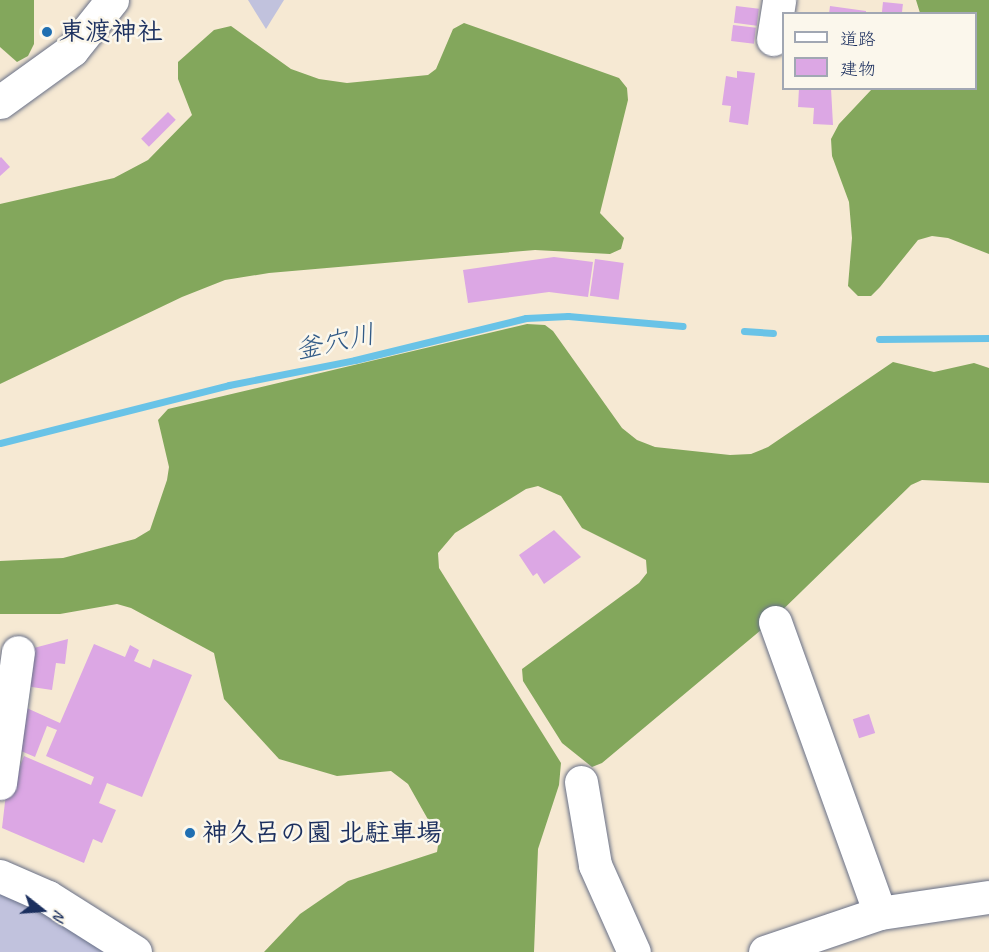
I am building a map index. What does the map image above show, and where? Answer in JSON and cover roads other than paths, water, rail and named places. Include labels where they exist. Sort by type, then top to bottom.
[{"type":"street","points":[[0,102],[72,50],[112,0]]},
{"type":"street","points":[[773,39],[779,0]]},
{"type":"street","points":[[775,622],[880,913]]},
{"type":"street","points":[[0,783],[18,652]]},
{"type":"street","points":[[581,782],[595,865],[634,952]]},
{"type":"street","points":[[0,876],[48,897],[135,952]]},
{"type":"street","points":[[765,952],[880,913],[989,897]]},
{"type":"waterway","name":"釜穴川","points":[[0,443],[229,385],[355,360],[526,318],[568,316],[683,326]]},
{"type":"waterway","name":"釜穴川","points":[[744,331],[773,333]]},
{"type":"waterway","name":"釜穴川","points":[[879,339],[989,338]]},
{"type":"place","name":"東渡神社","points":[[47,32]]},
{"type":"place","name":"神久呂の園 北駐車場","points":[[190,833]]}]
